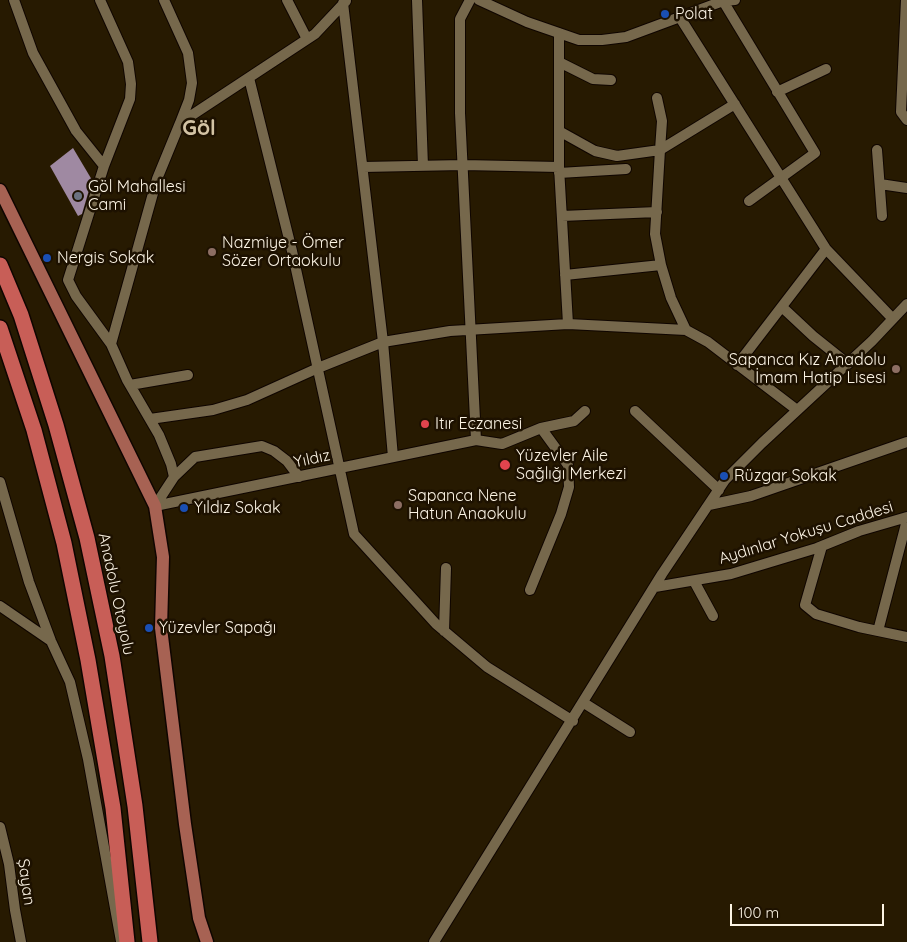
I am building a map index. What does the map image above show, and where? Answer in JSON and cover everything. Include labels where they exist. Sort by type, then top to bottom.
[{"type":"highway","name":"Anadolu Otoyolu","points":[[0,265],[21,315],[56,425],[87,538],[112,656],[135,806],[150,942]]},
{"type":"highway","points":[[0,328],[34,430],[59,524],[88,660],[113,808],[127,942]]},
{"type":"main road","points":[[0,190],[155,506],[163,557],[162,637],[189,852],[199,918],[207,942]]},
{"type":"street","points":[[14,0],[37,61],[76,131],[104,166]]},
{"type":"street","points":[[100,0],[128,62],[131,84],[130,99],[104,166],[68,280],[76,296],[111,344],[130,385],[150,419],[168,457],[174,476]]},
{"type":"street","points":[[111,344],[154,188],[189,100],[192,83],[188,53],[164,0]]},
{"type":"street","points":[[287,0],[307,39]]},
{"type":"street","points":[[417,0],[423,166]]},
{"type":"street","points":[[470,0],[460,19],[463,165],[476,440],[502,444],[541,428],[574,421],[585,411]]},
{"type":"street","points":[[479,0],[527,22],[579,40],[626,37],[679,16],[723,1],[734,0]]},
{"type":"street","points":[[906,0],[900,112],[907,120]]},
{"type":"street","points":[[723,1],[815,153],[749,201]]},
{"type":"street","points":[[180,123],[307,39],[345,2]]},
{"type":"street","points":[[345,2],[383,342],[393,457]]},
{"type":"street","points":[[679,16],[826,249],[893,318]]},
{"type":"street","points":[[559,33],[559,170],[568,324]]},
{"type":"street","points":[[559,62],[593,79],[611,80]]},
{"type":"street","points":[[777,92],[826,69]]},
{"type":"street","points":[[249,78],[292,251],[338,469],[354,534],[399,586],[444,631],[487,667],[573,721]]},
{"type":"street","points":[[657,98],[662,121],[655,234],[661,265],[672,298],[686,330]]},
{"type":"street","points":[[559,131],[595,150],[617,156],[660,150],[735,104]]},
{"type":"street","points":[[877,150],[882,216]]},
{"type":"street","points":[[363,167],[463,165],[559,170],[626,169]]},
{"type":"street","points":[[880,184],[907,188]]},
{"type":"street","points":[[562,216],[657,212]]},
{"type":"street","points":[[737,365],[826,249]]},
{"type":"street","points":[[565,275],[661,265]]},
{"type":"street","points":[[434,942],[573,721],[654,587],[719,490],[762,443],[848,364],[907,304]]},
{"type":"street","points":[[782,307],[813,336],[848,364]]},
{"type":"street","points":[[150,419],[213,410],[247,400],[318,368],[383,342],[470,330],[568,324],[686,330],[708,342],[797,410]]},
{"type":"street","points":[[130,385],[188,375]]},
{"type":"street","points":[[634,411],[719,490]]},
{"type":"street","points":[[530,590],[561,514],[569,487],[568,466],[541,428]]},
{"type":"street","name":"Yıldız","points":[[155,506],[476,440]]},
{"type":"street","points":[[709,505],[751,496],[907,442]]},
{"type":"street","points":[[155,506],[174,476],[195,456],[262,446],[274,451],[287,461],[299,477]]},
{"type":"street","points":[[0,482],[29,582],[72,691],[88,759],[121,942]]},
{"type":"street","points":[[878,631],[907,519]]},
{"type":"street","name":"Aydınlar Yokuşu Caddesi","points":[[654,587],[731,574],[822,546],[859,530],[907,519]]},
{"type":"street","points":[[822,546],[805,606],[816,614],[907,637]]},
{"type":"street","points":[[444,631],[446,568]]},
{"type":"street","points":[[694,580],[713,616]]},
{"type":"street","points":[[0,606],[51,641]]},
{"type":"street","points":[[584,702],[630,732]]},
{"type":"street","name":"Şayan","points":[[0,827],[9,864],[21,942]]},
{"type":"building","name":"Göl Mahallesi Cami","points":[[73,148],[92,180],[82,214],[78,216],[50,166]]},
{"type":"place","name":"Polat","points":[[665,14]]},
{"type":"place","name":"Göl Mahallesi Cami","points":[[78,196]]},
{"type":"place","name":"Nazmiye - Ömer Sözer Ortaokulu","points":[[212,252]]},
{"type":"place","name":"Nergis Sokak","points":[[47,258]]},
{"type":"place","name":"Sapanca Kız Anadolu İmam Hatip Lisesi","points":[[896,369]]},
{"type":"place","name":"Itır Eczanesi","points":[[425,424]]},
{"type":"place","name":"Yüzevler Aile Sağlığı Merkezi","points":[[505,465]]},
{"type":"place","name":"Rüzgar Sokak","points":[[724,476]]},
{"type":"place","name":"Sapanca Nene Hatun Anaokulu","points":[[398,505]]},
{"type":"place","name":"Yıldız Sokak","points":[[184,508]]},
{"type":"place","name":"Yüzevler Sapağı","points":[[149,628]]},
{"type":"district","name":"Göl","points":[[199,129]]}]
